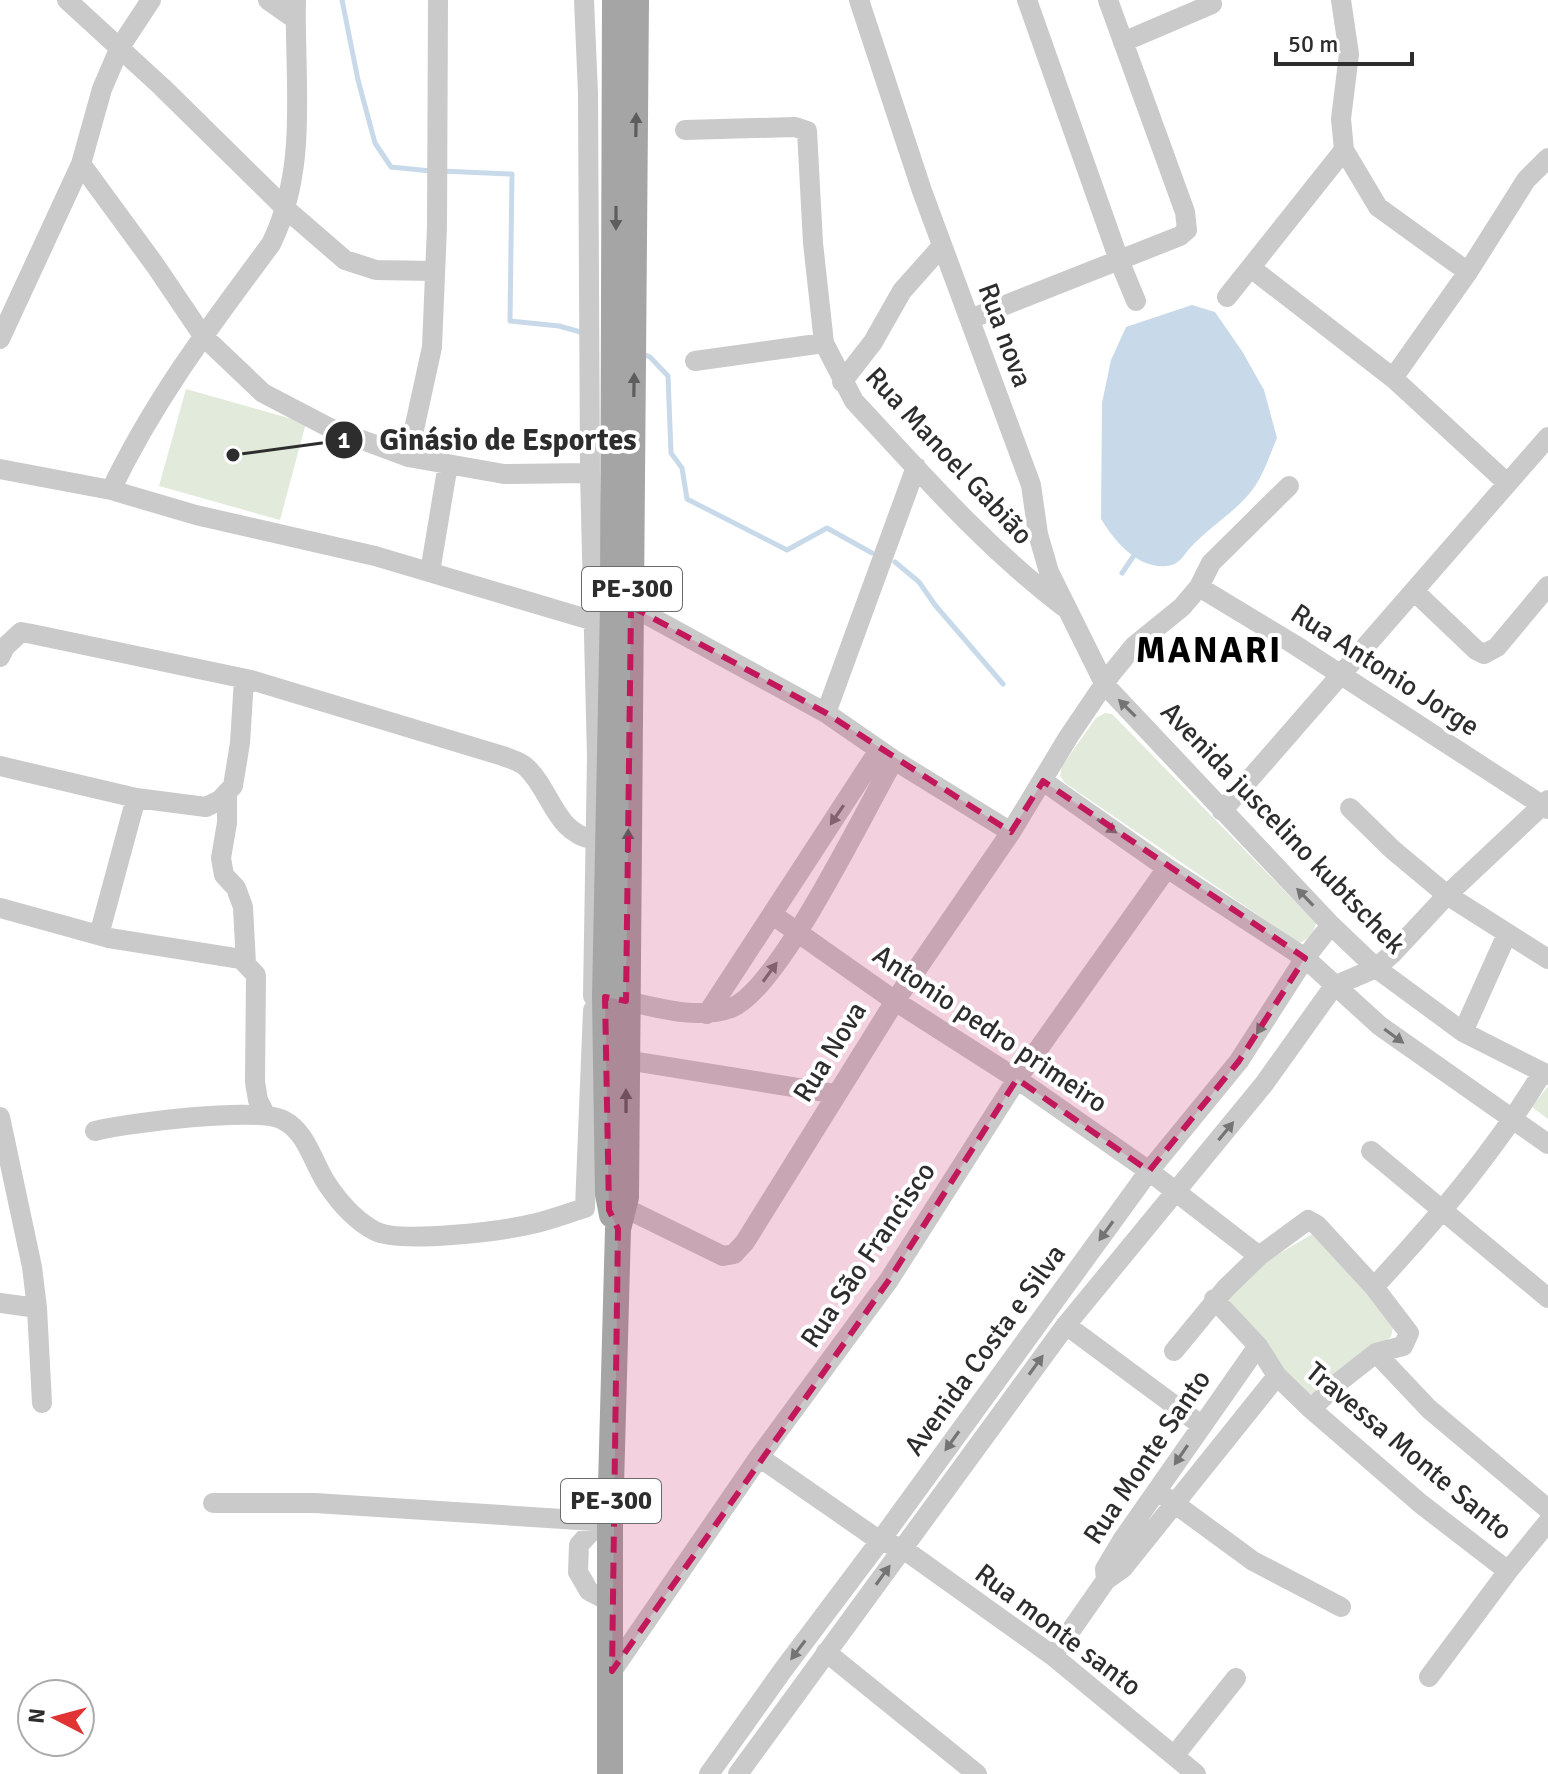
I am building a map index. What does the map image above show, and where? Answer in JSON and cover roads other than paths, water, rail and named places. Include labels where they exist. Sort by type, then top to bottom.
[{"type":"main road","name":"PE-300","points":[[610,1774],[612,1671],[605,1522],[622,1219],[616,1065],[608,1003],[618,2]]},
{"type":"street","points":[[67,0],[120,47],[286,209],[345,260],[376,270],[434,271]]},
{"type":"street","points":[[0,339],[81,164],[102,89],[120,47],[151,0]]},
{"type":"street","points":[[111,490],[136,437],[203,336],[271,244],[286,209],[297,157],[296,10],[268,0]]},
{"type":"street","points":[[408,457],[432,347],[437,227],[438,0]]},
{"type":"street","points":[[95,1131],[178,1119],[265,1114],[283,1120],[297,1130],[327,1185],[353,1215],[377,1232],[405,1237],[532,1224],[585,1208],[608,1003],[595,840],[597,757],[612,615],[590,473],[588,93],[584,0]]},
{"type":"street","name":"Rua nova","points":[[859,0],[922,191],[1031,485],[1044,555],[1105,685]]},
{"type":"street","points":[[1027,0],[1136,301]]},
{"type":"street","points":[[970,319],[1186,232],[1185,212],[1108,0]]},
{"type":"street","points":[[1341,0],[1349,54],[1341,119],[1344,150],[1378,207],[1468,272]]},
{"type":"street","points":[[1123,42],[1212,4]]},
{"type":"street","name":"Rua Manoel Gabião","points":[[685,130],[802,128],[809,136],[809,175],[824,343],[842,382],[854,401],[1004,559],[1067,609]]},
{"type":"street","points":[[1227,297],[1344,150]]},
{"type":"street","points":[[1393,378],[1468,272],[1526,180],[1548,158]]},
{"type":"street","points":[[81,164],[203,336],[263,393],[330,428],[408,457],[504,474],[590,473]]},
{"type":"street","points":[[842,382],[873,342],[902,291],[942,246]]},
{"type":"street","points":[[1251,268],[1393,378],[1507,483]]},
{"type":"street","points":[[695,361],[824,343]]},
{"type":"street","points":[[1222,811],[1548,437]]},
{"type":"street","points":[[430,572],[448,464]]},
{"type":"street","points":[[826,713],[916,467]]},
{"type":"street","points":[[0,471],[111,490],[196,515],[612,615],[826,713],[886,755],[1011,832]]},
{"type":"street","points":[[1289,486],[1211,563],[1199,587],[1182,607],[1134,646],[1069,736],[1043,781],[1167,868],[1305,958],[1380,1026],[1548,1144]]},
{"type":"street","points":[[1414,591],[1484,654],[1497,647],[1548,586]]},
{"type":"street","name":"Rua Antonio Jorge","points":[[1199,587],[1546,805]]},
{"type":"street","points":[[0,628],[244,679],[524,764],[565,826],[580,837],[595,840]]},
{"type":"street","points":[[0,657],[5,647],[21,632]]},
{"type":"street","points":[[0,766],[136,798],[206,807],[220,800],[233,786],[240,743],[244,679]]},
{"type":"street","name":"Avenida juscelino kubtschek","points":[[1105,685],[1331,925],[1376,968],[1463,1032],[1545,1074]]},
{"type":"street","points":[[707,1014],[886,755]]},
{"type":"street","points":[[608,1003],[707,1014],[733,1007],[757,989],[798,930],[886,755]]},
{"type":"street","name":"Rua Nova","points":[[622,1219],[723,1256],[734,1254],[745,1242],[895,1001],[1043,781]]},
{"type":"street","points":[[227,792],[227,823],[221,858],[224,875],[236,888],[243,907],[246,964]]},
{"type":"street","points":[[99,935],[136,798]]},
{"type":"street","points":[[1334,986],[1376,968],[1447,895],[1546,805]]},
{"type":"street","points":[[1350,808],[1393,850],[1447,895],[1548,959]]},
{"type":"street","name":"Rua São Francisco","points":[[612,1671],[759,1457],[889,1280],[1017,1079],[1167,868]]},
{"type":"street","points":[[0,908],[99,935],[241,959],[256,975],[255,1082],[258,1100],[265,1114]]},
{"type":"street","name":"Antonio pedro primeiro","points":[[773,915],[895,1001],[1017,1079],[1149,1171],[1259,1256]]},
{"type":"street","name":"Avenida Costa e Silva","points":[[709,1774],[1149,1171],[1239,1061],[1305,958],[1331,925]]},
{"type":"street","points":[[1463,1032],[1507,934]]},
{"type":"street","name":"Avenida Costa e Silva","points":[[738,1774],[1066,1325],[1264,1084],[1334,986]]},
{"type":"street","points":[[1239,1061],[1264,1084]]},
{"type":"street","points":[[616,1065],[836,1094]]},
{"type":"street","points":[[1374,1287],[1442,1212],[1545,1074]]},
{"type":"street","points":[[0,1117],[6,1173],[25,1229],[37,1308],[42,1403]]},
{"type":"street","points":[[1371,1151],[1548,1298]]},
{"type":"street","points":[[1174,1351],[1214,1299],[1259,1256],[1308,1220],[1317,1225],[1374,1287],[1409,1333],[1403,1346],[1376,1353],[1311,1409]]},
{"type":"street","name":"Travessa Monte Santo","points":[[1214,1299],[1258,1346],[1277,1376],[1311,1409],[1421,1504],[1508,1571]]},
{"type":"street","points":[[0,1303],[37,1308]]},
{"type":"street","name":"Rua monte santo","points":[[1066,1325],[1201,1425]]},
{"type":"street","name":"Rua Monte Santo","points":[[1106,1580],[1105,1569],[1258,1346]]},
{"type":"street","points":[[1376,1353],[1429,1409],[1548,1509]]},
{"type":"street","name":"Rua Monte Santo","points":[[1106,1580],[1123,1568],[1277,1376]]},
{"type":"street","name":"Rua monte santo","points":[[759,1457],[880,1541],[902,1548],[1053,1656],[1196,1774]]},
{"type":"street","points":[[1157,1491],[1253,1561],[1341,1607]]},
{"type":"street","points":[[213,1503],[315,1503],[605,1522]]},
{"type":"street","points":[[1429,1677],[1548,1522]]},
{"type":"street","points":[[1053,1656],[1106,1580]]},
{"type":"street","points":[[826,1652],[977,1774]]},
{"type":"street","points":[[1174,1756],[1236,1678]]},
{"type":"water","points":[[1192,305],[1215,312],[1242,351],[1264,390],[1277,438],[1260,477],[1246,497],[1178,562],[1156,566],[1128,552],[1101,519],[1102,403],[1111,360],[1126,327]]},
{"type":"waterway","points":[[342,0],[375,143],[391,167],[431,171]]},
{"type":"waterway","points":[[441,171],[512,174],[510,321],[559,326],[584,333]]},
{"type":"waterway","points":[[643,354],[668,376],[671,453],[682,468],[687,499],[787,550],[827,528],[872,553]]},
{"type":"waterway","points":[[1122,573],[1133,557]]},
{"type":"waterway","points":[[895,562],[919,582],[1003,684]]},
{"type":"place","name":"Ginásio de Esportes","points":[[233,455]]},
{"type":"district","name":"MANARI","points":[[1209,650]]}]
